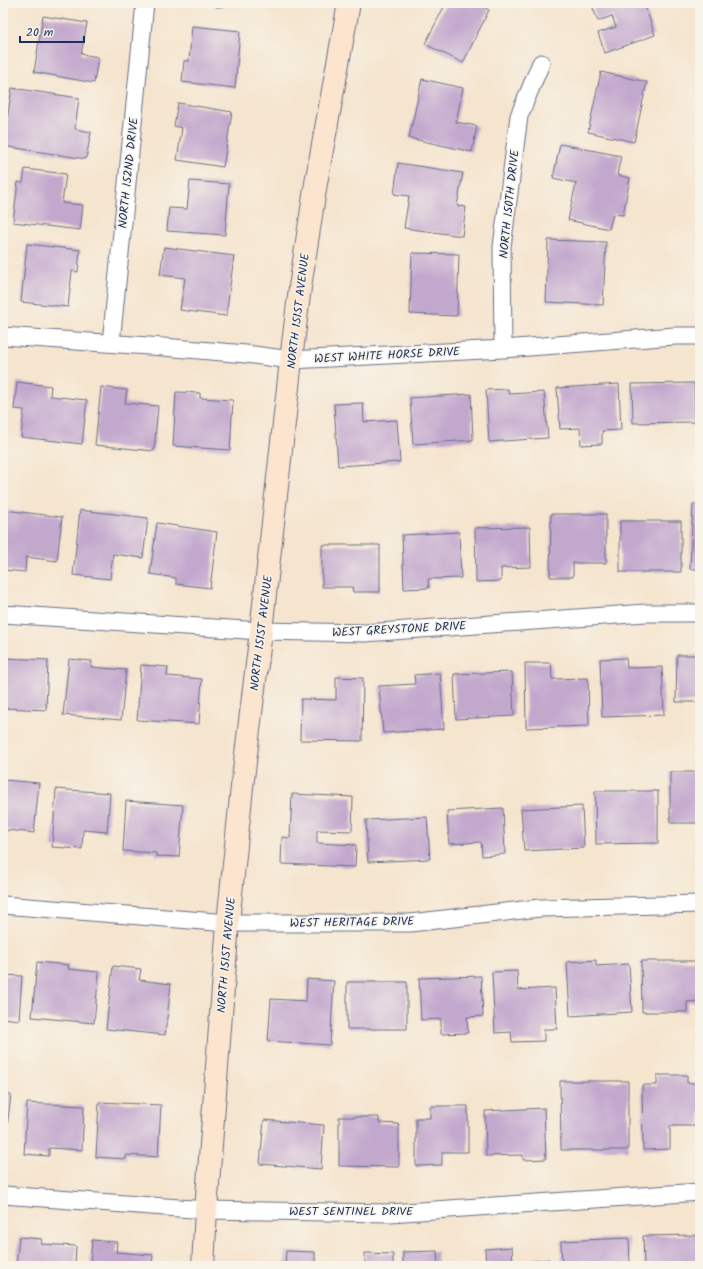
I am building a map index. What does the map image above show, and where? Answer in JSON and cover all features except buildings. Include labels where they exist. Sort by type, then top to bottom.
[{"type":"street","name":"NORTH 152ND DRIVE","points":[[111,343],[145,3]]},
{"type":"street","name":"NORTH 151ST AVENUE","points":[[203,1266],[228,923],[291,360],[300,287],[315,190],[349,3]]},
{"type":"street","name":"NORTH 150TH DRIVE","points":[[503,349],[502,247],[519,116],[541,63]]},
{"type":"street","name":"WEST WHITE HORSE DRIVE","points":[[3,336],[246,354],[291,360],[503,349],[700,336]]},
{"type":"street","name":"WEST GREYSTONE DRIVE","points":[[3,614],[261,631],[365,633],[646,613],[700,613]]},
{"type":"street","name":"WEST HERITAGE DRIVE","points":[[3,905],[228,923],[410,923],[540,908],[700,904]]},
{"type":"street","name":"WEST SENTINEL DRIVE","points":[[3,1194],[206,1210],[390,1213],[700,1192]]}]
